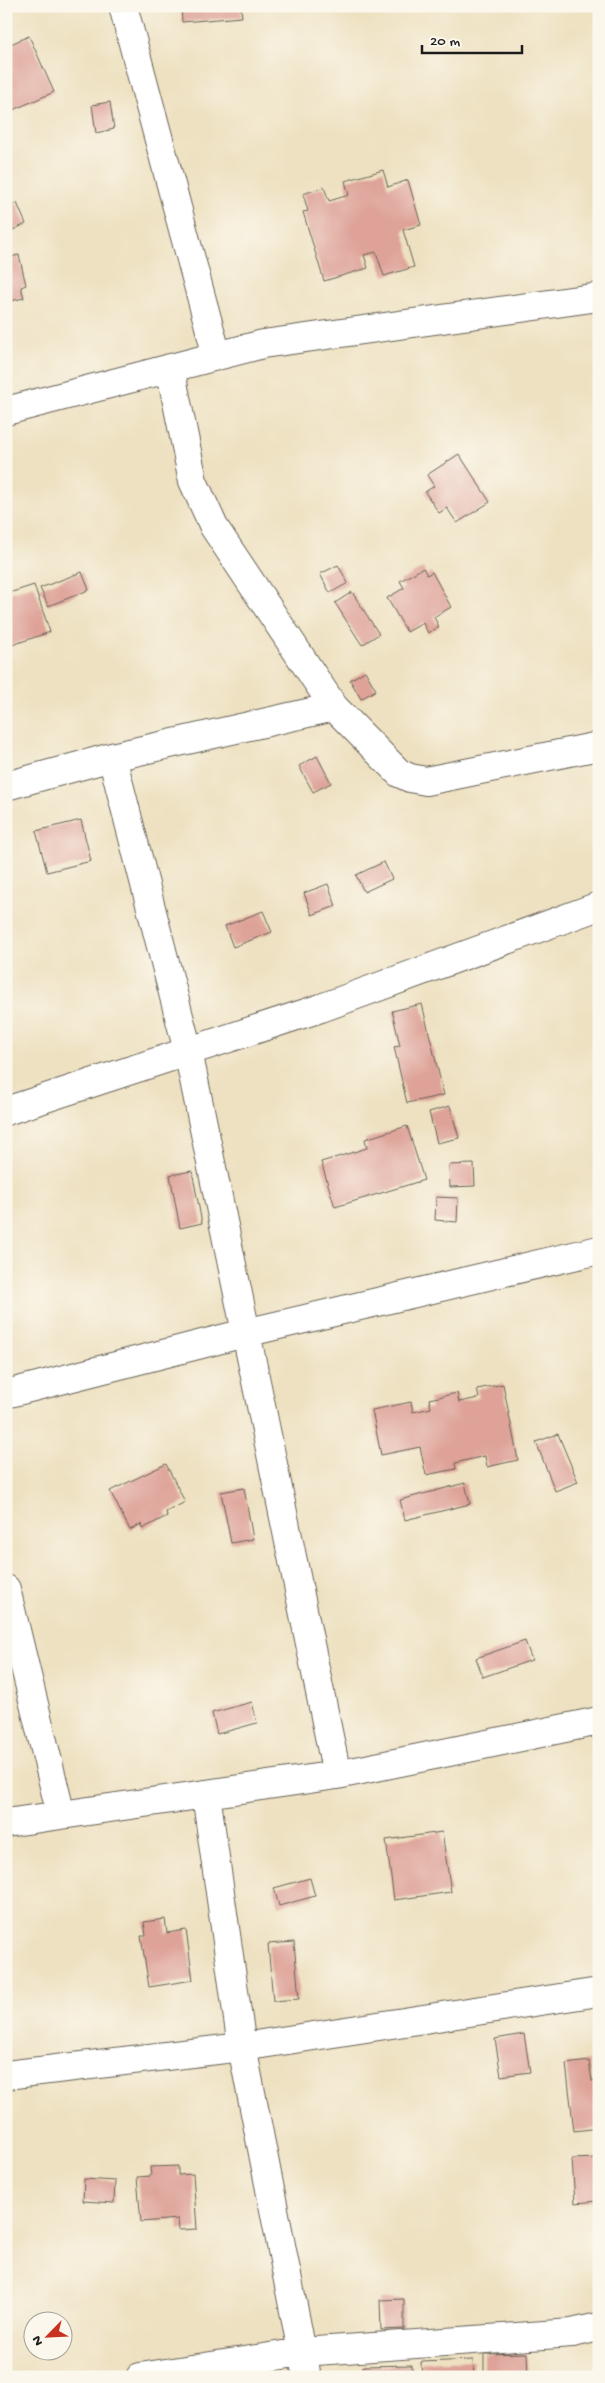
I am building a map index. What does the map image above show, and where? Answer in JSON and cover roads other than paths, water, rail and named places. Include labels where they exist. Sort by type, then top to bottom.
[{"type":"street","points":[[123,6],[217,356]]},
{"type":"street","points":[[6,412],[264,344],[599,297]]},
{"type":"street","points":[[170,368],[193,481],[214,527],[334,707],[399,773],[410,778],[426,781],[599,746]]},
{"type":"street","points":[[6,786],[112,757],[334,707]]},
{"type":"street","points":[[112,757],[188,1051],[337,1775]]},
{"type":"street","points":[[6,1111],[321,1008],[599,906]]},
{"type":"street","points":[[6,1394],[245,1333],[599,1250]]},
{"type":"street","points":[[6,1589],[61,1815]]},
{"type":"street","points":[[6,1823],[337,1775],[599,1721]]},
{"type":"street","points":[[206,1794],[242,2047],[304,2364]]},
{"type":"street","points":[[6,2075],[242,2047],[599,1992]]},
{"type":"street","points":[[140,2377],[304,2364],[572,2333],[599,2327]]}]
